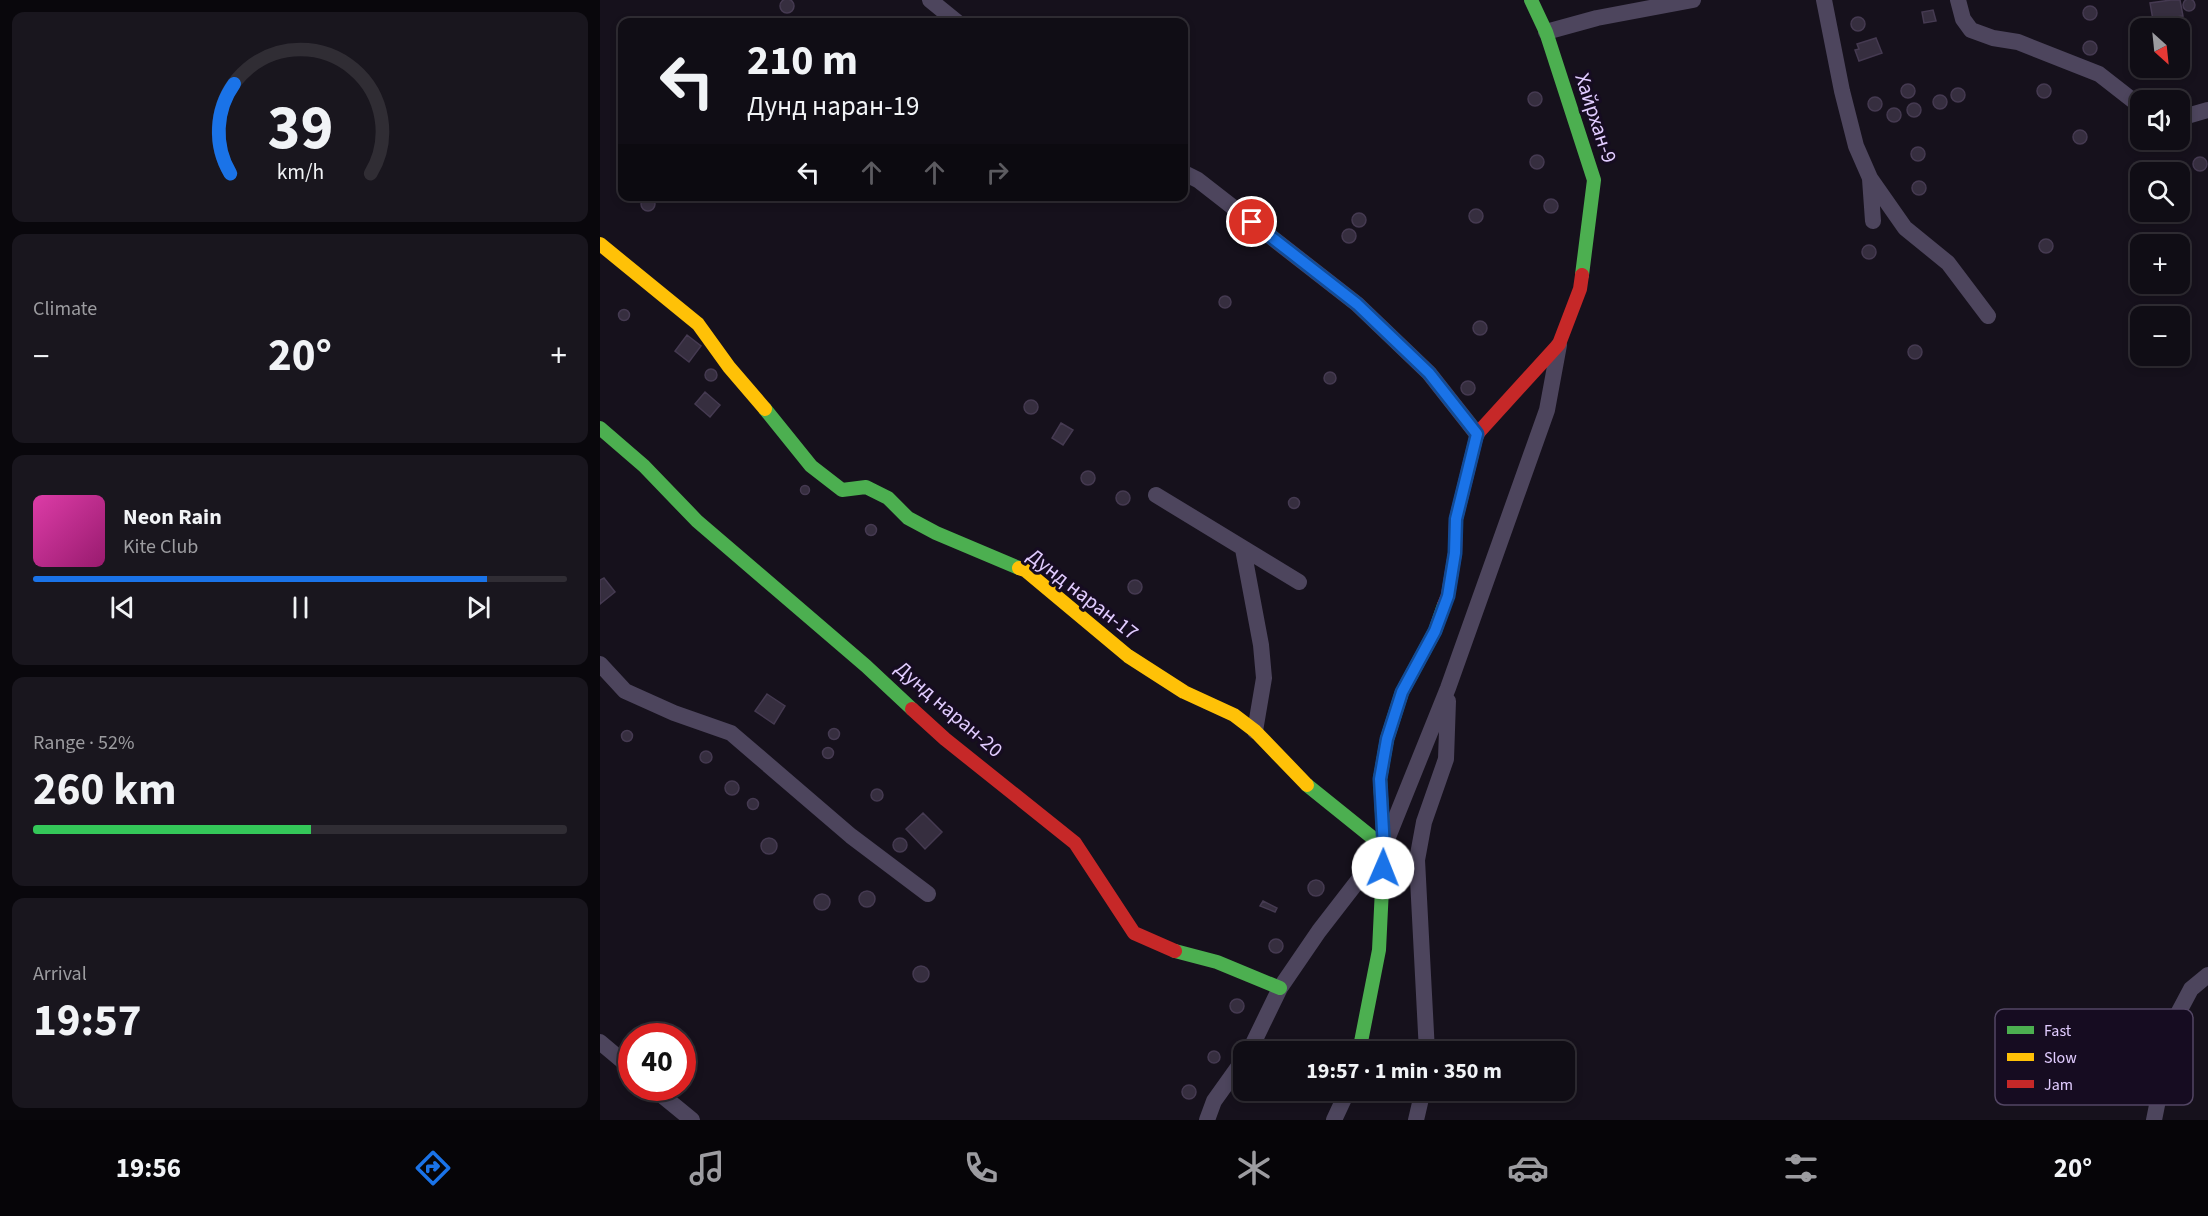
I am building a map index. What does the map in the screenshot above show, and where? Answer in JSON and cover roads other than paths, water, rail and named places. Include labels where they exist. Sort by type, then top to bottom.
[{"type":"street","points":[[930,0],[952,18]]},
{"type":"street","name":"Хайрхан-9","points":[[1531,0],[1546,32],[1594,180],[1580,289],[1559,344]]},
{"type":"street","points":[[1546,32],[1597,18],[1693,0]]},
{"type":"street","points":[[1824,0],[1842,91],[1856,146],[1870,178],[1905,228],[1948,263],[1988,316]]},
{"type":"street","points":[[1958,0],[1963,19],[1971,30],[1993,38],[2018,42],[2099,74],[2130,98]]},
{"type":"street","points":[[2190,115],[2208,110]]},
{"type":"street","points":[[1188,175],[1198,180],[1357,304],[1429,373],[1477,434]]},
{"type":"street","points":[[1870,178],[1873,221]]},
{"type":"street","name":"Дунд наран-17","points":[[600,244],[698,324],[729,367],[785,431],[811,466],[842,490],[866,487],[888,498],[908,518],[936,533],[1025,570],[1128,656],[1184,692],[1234,715],[1255,731],[1306,784],[1384,848]]},
{"type":"street","points":[[1361,1041],[1379,950],[1384,848],[1380,779],[1387,739],[1402,692],[1435,631],[1448,596],[1455,553],[1456,519],[1477,434],[1559,344]]},
{"type":"street","points":[[1254,1041],[1280,987],[1319,931],[1384,848],[1448,688],[1548,410],[1559,344]]},
{"type":"street","name":"Дунд наран-20","points":[[600,428],[644,466],[697,521],[849,651],[945,738],[1075,843],[1134,933],[1170,950],[1217,962],[1280,987]]},
{"type":"street","points":[[1156,495],[1299,582]]},
{"type":"street","points":[[1243,549],[1261,645],[1264,678],[1255,731]]},
{"type":"street","points":[[600,664],[625,691],[674,713],[731,733],[851,836],[928,894]]},
{"type":"street","points":[[1426,1041],[1417,860],[1424,822],[1446,759],[1448,688]]},
{"type":"street","points":[[2180,1009],[2191,989],[2208,975]]},
{"type":"street","points":[[600,1042],[618,1057]]},
{"type":"street","points":[[1207,1120],[1214,1101],[1233,1074]]},
{"type":"street","points":[[669,1101],[692,1120]]},
{"type":"street","points":[[1334,1120],[1343,1101]]},
{"type":"street","points":[[1416,1120],[1420,1101]]},
{"type":"street","points":[[2154,1120],[2157,1105]]}]
